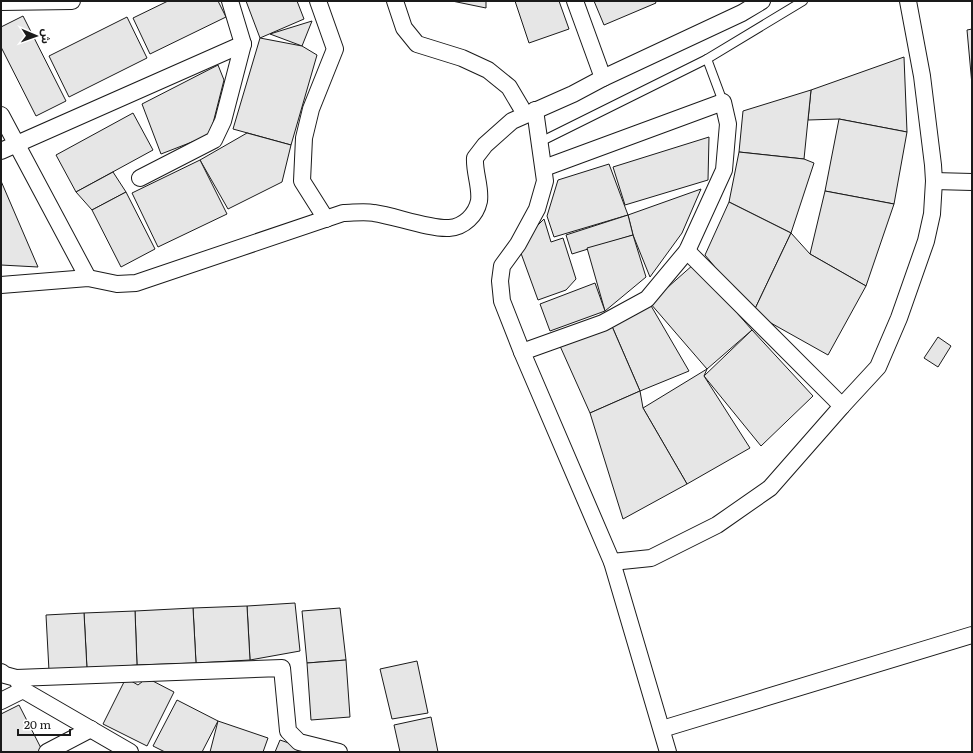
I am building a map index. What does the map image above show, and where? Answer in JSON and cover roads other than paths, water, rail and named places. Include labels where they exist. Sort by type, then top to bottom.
[{"type":"street","points":[[1,2],[72,1]]},
{"type":"street","points":[[140,178],[214,140],[223,121],[244,44],[230,1]]},
{"type":"street","points":[[318,1],[335,49],[311,109],[304,138],[302,181],[326,219]]},
{"type":"street","points":[[395,1],[404,28],[417,44],[462,58],[488,70],[509,87],[530,112],[540,142],[545,181],[537,209],[518,244],[502,266],[500,281],[502,301],[522,352],[612,562],[668,752]]},
{"type":"street","points":[[575,1],[603,78]]},
{"type":"street","points":[[1,285],[88,278],[117,284],[136,282],[343,213],[372,212],[449,228],[466,222],[475,212],[479,200],[475,158],[485,145],[503,127],[530,112],[573,94],[740,7],[762,1]]},
{"type":"street","points":[[612,562],[651,558],[717,525],[770,488],[878,367],[899,318],[926,241],[932,214],[934,181],[922,76],[908,1]]},
{"type":"street","points":[[8,147],[244,44]]},
{"type":"street","points":[[522,352],[602,323],[647,299],[687,251],[724,170],[728,124],[723,102],[544,168]]},
{"type":"street","points":[[1,115],[8,147],[88,278]]},
{"type":"street","points":[[934,181],[972,182]]},
{"type":"street","points":[[687,251],[842,406]]},
{"type":"street","points":[[662,729],[972,635]]},
{"type":"street","points":[[1,702],[20,684],[282,668],[288,731],[298,742],[339,752]]},
{"type":"street","points":[[1,672],[130,752]]},
{"type":"street","points":[[47,752],[91,729]]},
{"type":"lane","points":[[540,142],[707,59],[803,1]]},
{"type":"lane","points":[[707,59],[723,102]]}]
